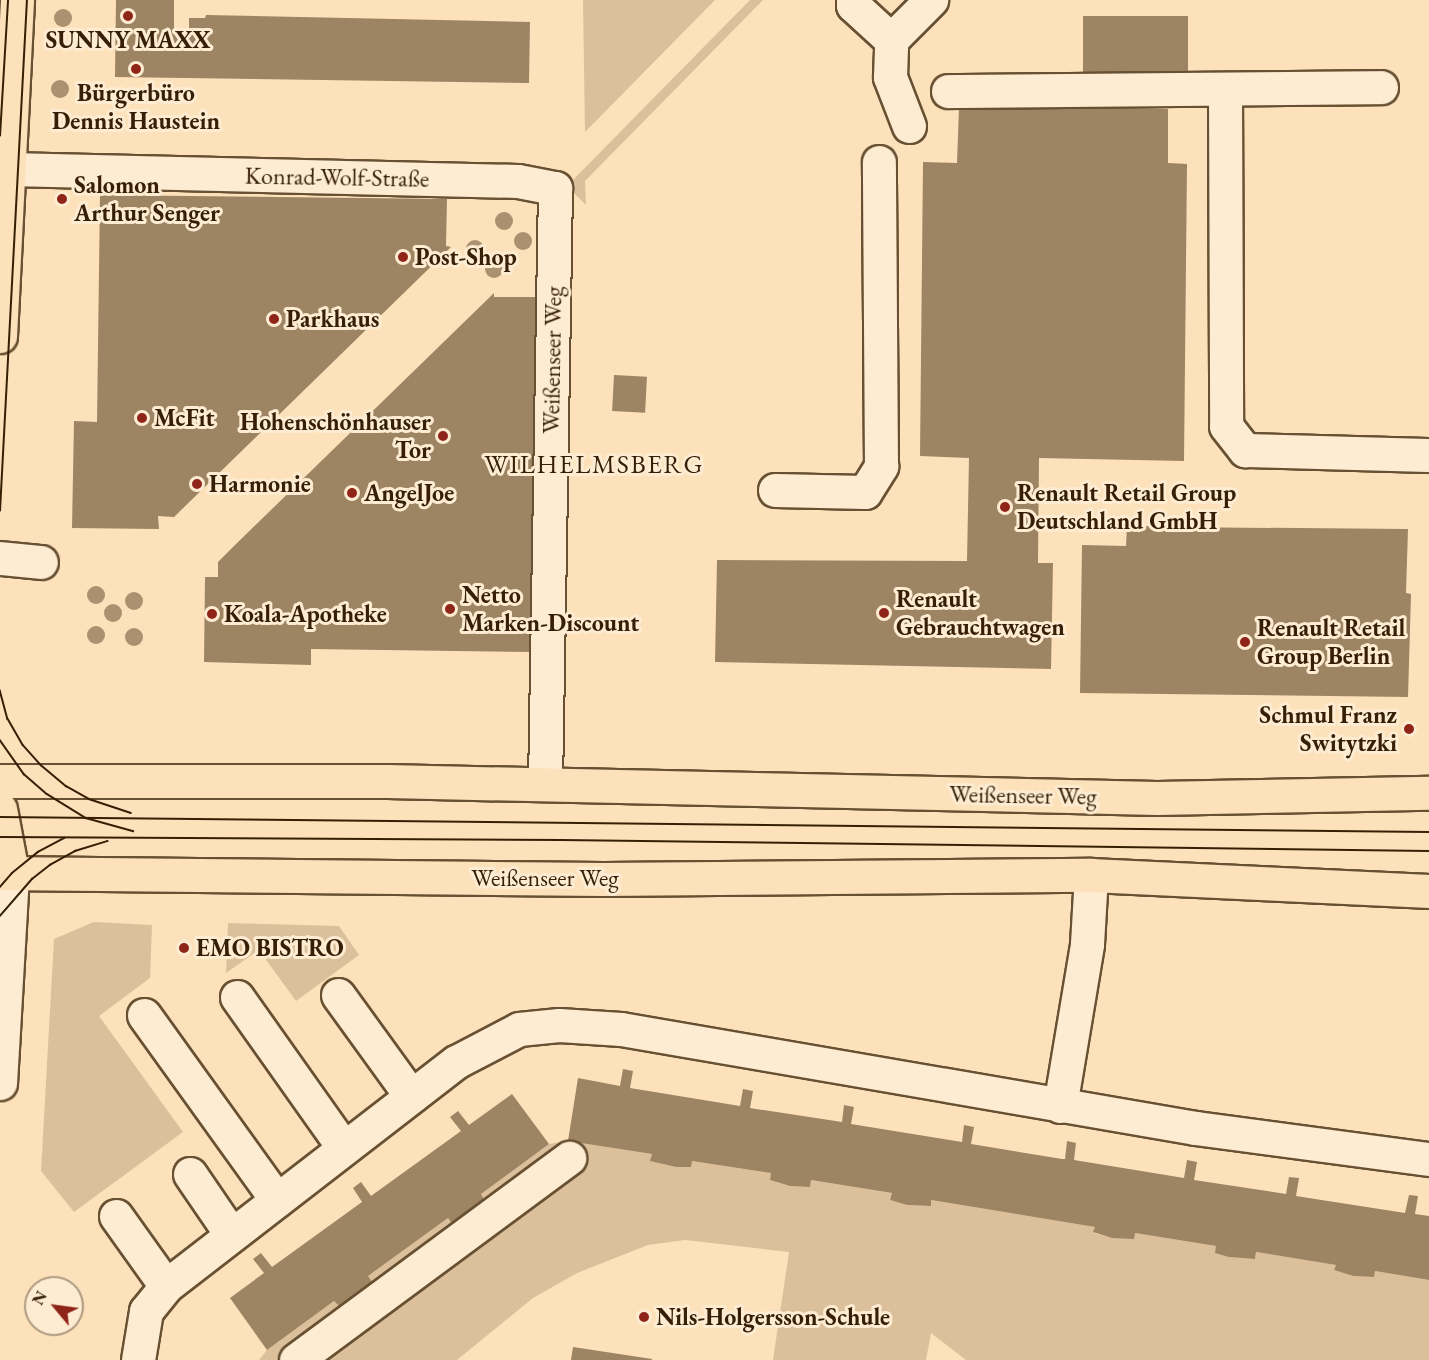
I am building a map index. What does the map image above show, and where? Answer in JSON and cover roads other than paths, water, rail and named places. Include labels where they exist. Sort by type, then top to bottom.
[{"type":"main road","points":[[0,336],[17,0]]},
{"type":"main road","name":"Weißenseer Weg","points":[[0,781],[545,784],[1157,798],[1429,793]]},
{"type":"main road","points":[[0,809],[6,873]]},
{"type":"main road","name":"Weißenseer Weg","points":[[6,873],[591,879],[1090,875],[1429,891]]},
{"type":"street","points":[[853,0],[853,5],[891,40]]},
{"type":"street","points":[[909,126],[890,77],[891,40],[932,0]]},
{"type":"street","points":[[948,91],[1381,87]]},
{"type":"street","points":[[1225,88],[1226,426],[1245,450],[1429,455]]},
{"type":"street","points":[[775,490],[865,492],[881,466],[879,162]]},
{"type":"street","name":"Konrad-Wolf-Straße","points":[[9,169],[518,181],[555,188]]},
{"type":"street","name":"Weißenseer Weg","points":[[545,784],[555,188]]},
{"type":"street","points":[[0,558],[41,562]]},
{"type":"street","points":[[0,1083],[6,873]]},
{"type":"street","points":[[1060,1106],[1087,944],[1090,875]]},
{"type":"street","points":[[338,995],[411,1096]]},
{"type":"street","points":[[237,997],[344,1148]]},
{"type":"street","points":[[144,1015],[277,1200]]},
{"type":"street","points":[[138,1360],[147,1311],[166,1286],[456,1062],[519,1029],[559,1025],[621,1029],[1196,1128],[1429,1159]]},
{"type":"street","points":[[296,1360],[569,1158]]},
{"type":"street","points":[[190,1174],[231,1234]]},
{"type":"street","points":[[116,1216],[166,1286]]},
{"type":"tram line","points":[[0,136],[8,0]]},
{"type":"tram line","points":[[0,511],[27,0]]},
{"type":"tram line","points":[[0,690],[8,719],[23,745],[41,765],[66,786],[89,799],[131,813]]},
{"type":"tram line","points":[[0,740],[24,774],[47,794],[86,818],[133,831]]},
{"type":"tram line","points":[[0,817],[1429,832]]},
{"type":"tram line","points":[[0,837],[562,840],[1429,851]]},
{"type":"tram line","points":[[0,887],[12,873],[38,852],[64,838]]},
{"type":"tram line","points":[[0,916],[32,879],[50,865],[75,851],[108,841]]},
{"type":"place","name":"SUNNY MAXX","points":[[128,16]]},
{"type":"place","name":"Bürgerbüro Dennis Haustein","points":[[136,69]]},
{"type":"place","name":"Salomon Arthur Senger","points":[[62,199]]},
{"type":"place","name":"Post-Shop","points":[[403,257]]},
{"type":"place","name":"Parkhaus","points":[[274,319]]},
{"type":"place","name":"McFit","points":[[142,418]]},
{"type":"place","name":"Hohenschönhauser Tor","points":[[443,436]]},
{"type":"place","name":"Harmonie","points":[[197,484]]},
{"type":"place","name":"AngelJoe","points":[[352,493]]},
{"type":"place","name":"Renault Retail Group Deutschland GmbH","points":[[1005,507]]},
{"type":"place","name":"Netto Marken-Discount","points":[[450,609]]},
{"type":"place","name":"Renault Gebrauchtwagen","points":[[884,613]]},
{"type":"place","name":"Koala-Apotheke","points":[[212,614]]},
{"type":"place","name":"Renault Retail Group Berlin","points":[[1245,642]]},
{"type":"place","name":"Schmul Franz Switytzki","points":[[1409,729]]},
{"type":"place","name":"EMO BISTRO","points":[[184,948]]},
{"type":"place","name":"Nils-Holgersson-Schule","points":[[644,1317]]},
{"type":"district","name":"WILHELMSBERG","points":[[594,465]]}]
